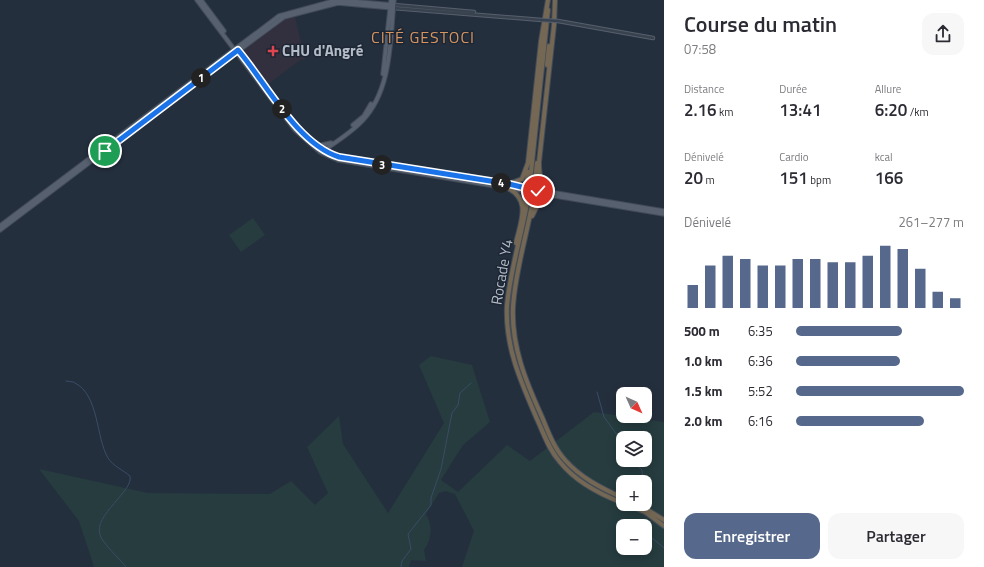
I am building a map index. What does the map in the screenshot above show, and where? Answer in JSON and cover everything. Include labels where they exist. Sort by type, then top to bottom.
[{"type":"highway","points":[[529,185],[528,163],[541,41],[548,0]]},
{"type":"highway","name":"Rocade Y4","points":[[548,0],[529,185],[530,197],[513,314],[516,350],[530,390],[551,438],[564,459],[577,472],[598,486],[616,495]]},
{"type":"highway","points":[[517,279],[532,216],[539,202],[552,193],[545,188],[540,178],[539,162],[554,31],[555,0]]},
{"type":"highway","name":"Rocade Y4","points":[[529,185],[555,0]]},
{"type":"highway","points":[[529,185],[539,162]]},
{"type":"highway","points":[[522,218],[521,198],[508,186],[522,179],[528,163]]},
{"type":"highway","points":[[530,197],[532,216]]},
{"type":"highway","points":[[510,283],[522,218],[530,197]]},
{"type":"highway","name":"Rocade Y4","points":[[530,197],[510,283],[507,314],[511,352],[517,371],[547,442],[559,462],[576,478],[601,494],[616,500]]},
{"type":"highway","points":[[643,511],[664,526]]},
{"type":"highway","points":[[649,511],[664,520]]},
{"type":"main road","points":[[197,0],[295,125],[321,151],[333,155],[508,186]]},
{"type":"main road","points":[[201,0],[295,130],[321,151],[338,160],[508,186],[529,185],[538,191],[664,211]]},
{"type":"main road","points":[[0,226],[283,14],[338,0],[392,4]]},
{"type":"main road","points":[[317,146],[331,144],[360,119],[374,99],[382,78],[392,4]]},
{"type":"main road","points":[[321,151],[362,121],[370,112],[379,94],[387,68],[392,4]]},
{"type":"main road","points":[[0,230],[236,49]]},
{"type":"main road","points":[[331,144],[333,155]]},
{"type":"main road","points":[[529,185],[538,191]]},
{"type":"main road","points":[[529,185],[530,197]]},
{"type":"main road","points":[[530,197],[538,191]]},
{"type":"main road","points":[[552,193],[664,214]]},
{"type":"street","points":[[392,4],[558,21],[653,38]]},
{"type":"shaded area","name":"CHU d'Angré","points":[[295,17],[305,59],[300,60],[267,85],[243,49],[281,20]]},
{"type":"green space","points":[[253,218],[265,235],[241,252],[229,235]]},
{"type":"green space","points":[[431,356],[472,365],[490,422],[463,445],[441,480],[458,492],[507,445],[530,461],[594,412],[616,415],[616,423],[652,423],[652,420],[664,422],[664,567],[462,567],[474,531],[455,494],[445,491],[439,493],[426,514],[430,523],[431,532],[429,541],[424,550],[426,561],[411,560],[409,567],[94,567],[79,521],[39,469],[148,493],[270,494],[291,481],[315,505],[328,493],[307,447],[339,416],[343,444],[388,513],[444,423],[419,365]]},
{"type":"waterway","points":[[66,381],[74,382],[83,389],[89,397],[104,450],[108,458],[115,466],[130,476],[130,482],[126,489],[107,511],[99,527],[102,539],[126,567]]},
{"type":"waterway","points":[[401,567],[402,561],[411,549],[408,534],[431,505],[431,498],[441,469],[452,413],[458,405],[460,393],[471,383]]},
{"type":"waterway","points":[[597,392],[604,417],[616,433]]},
{"type":"waterway","points":[[639,467],[642,470],[642,475]]},
{"type":"waterway","points":[[652,538],[664,548]]},
{"type":"place","name":"CHU d'Angré","points":[[273,51]]},
{"type":"district","name":"CITÉ GESTOCI","points":[[423,37]]},
{"type":"route","points":[[105,151],[238,50],[295,125],[312,142],[326,153],[339,157],[385,165],[509,184],[538,191]]}]
